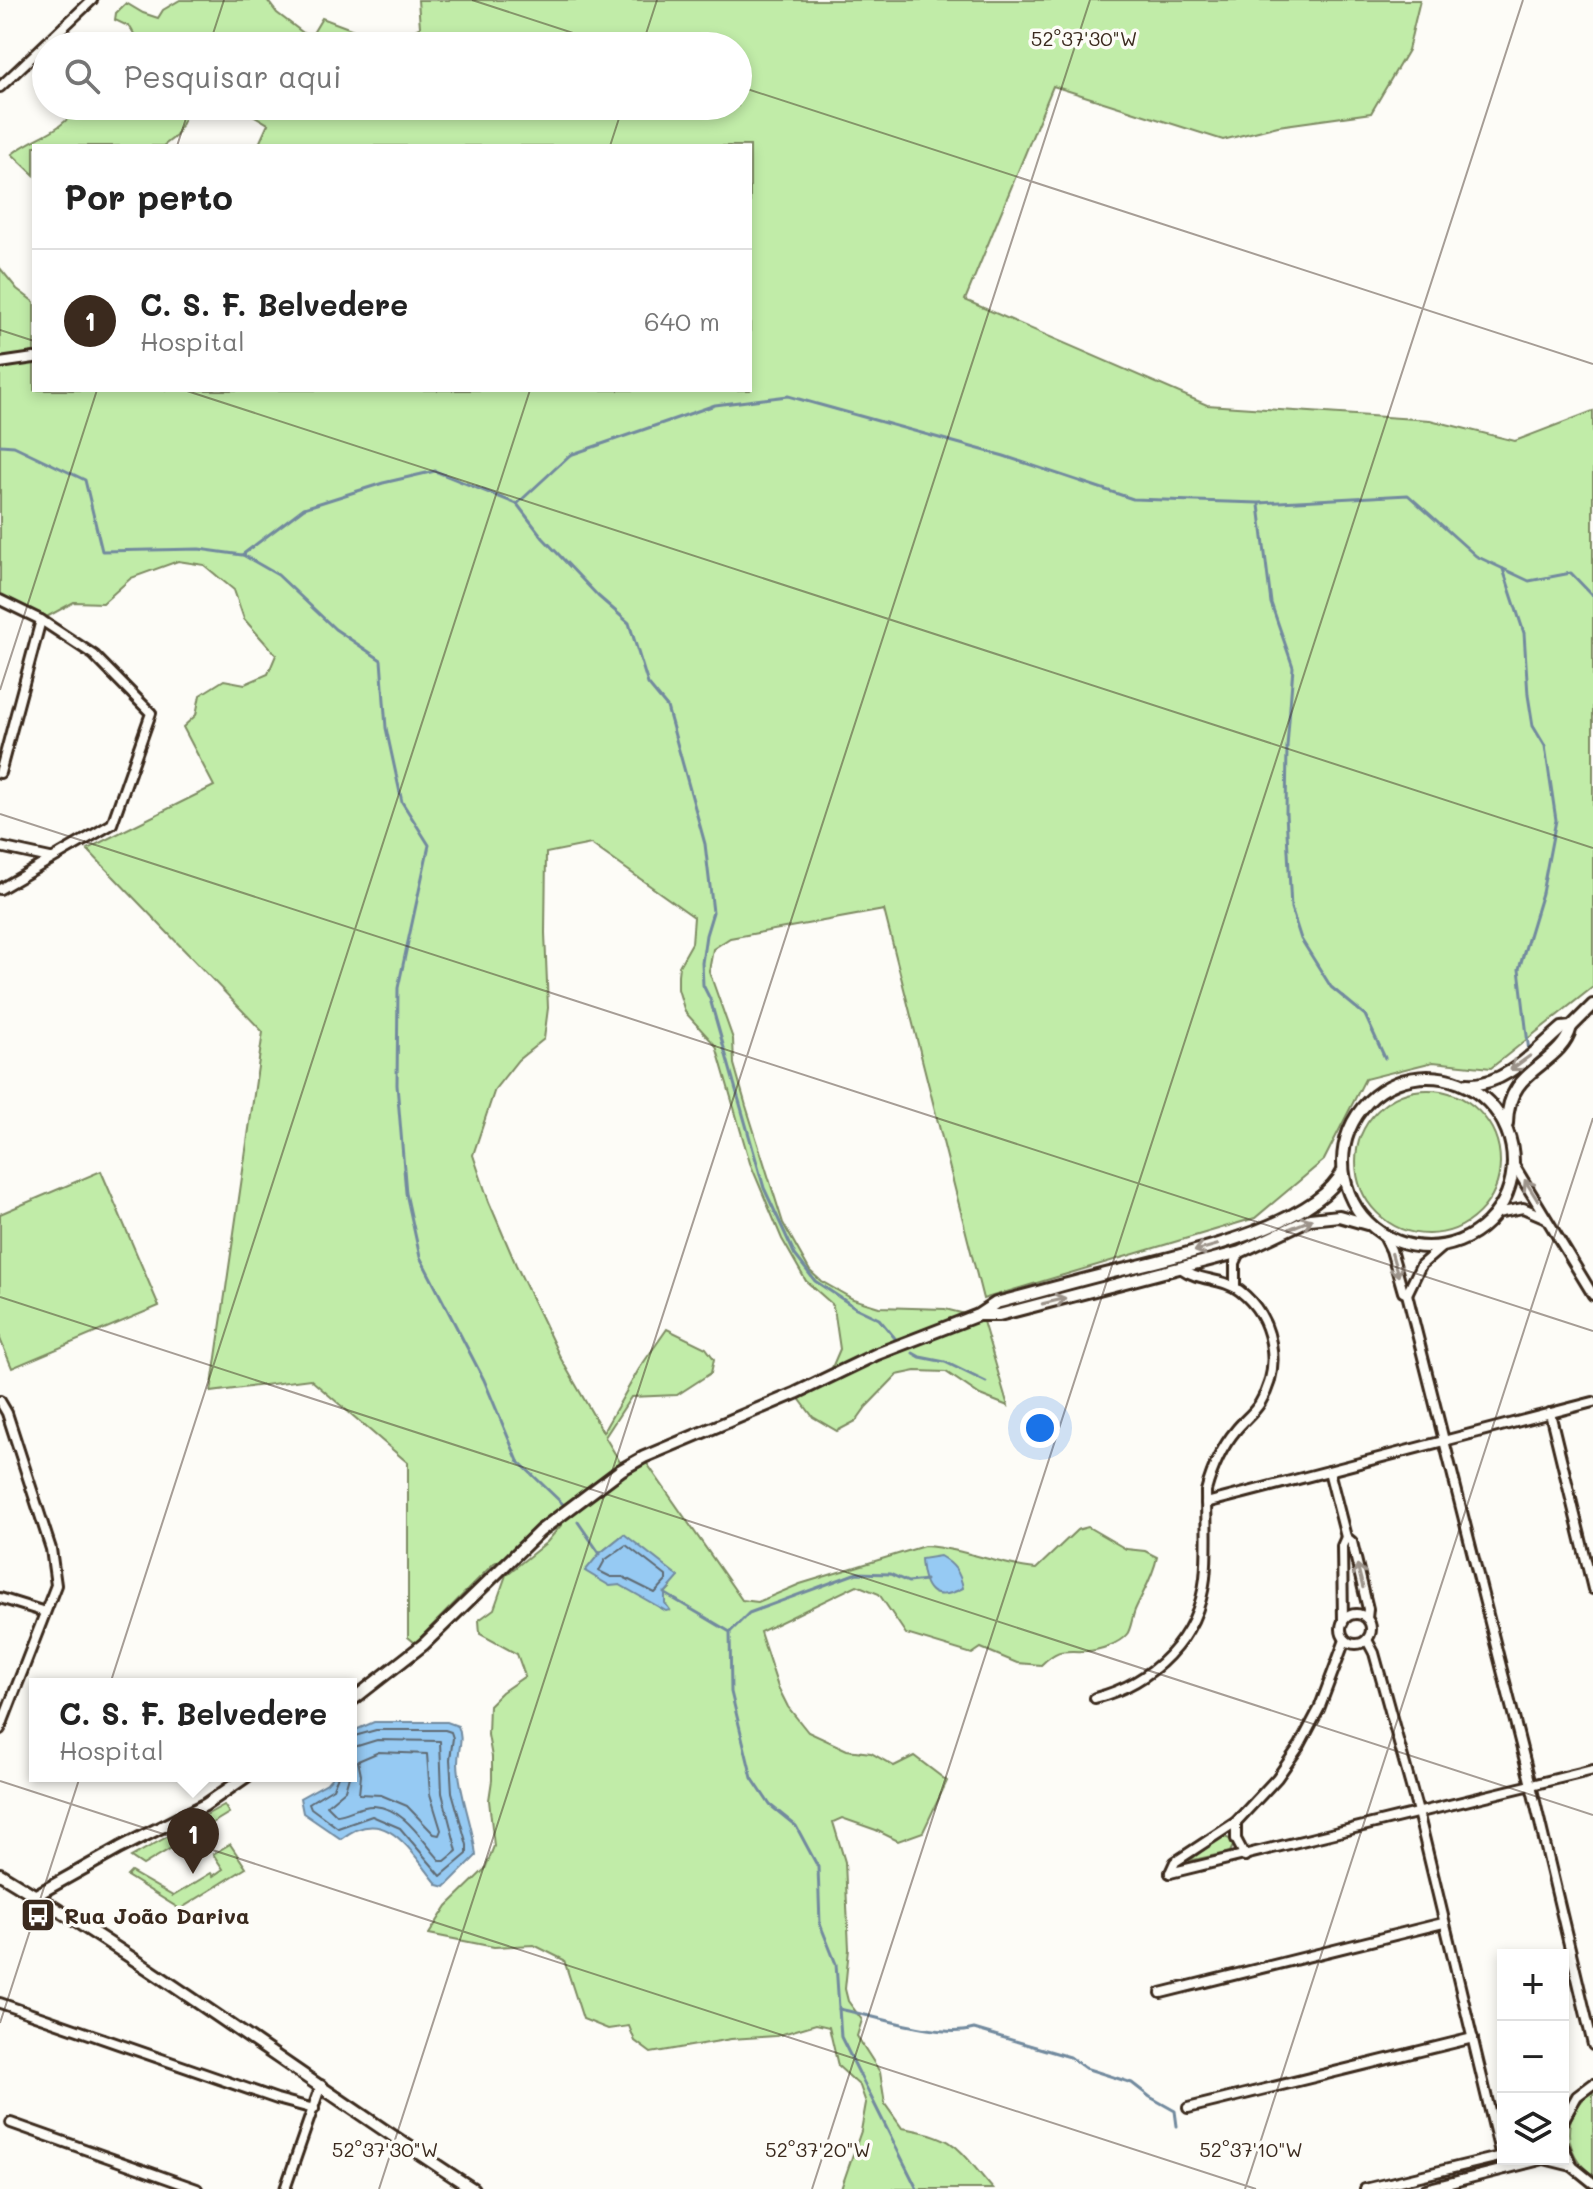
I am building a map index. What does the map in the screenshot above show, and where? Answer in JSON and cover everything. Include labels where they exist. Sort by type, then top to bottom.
[{"type":"street","points":[[58,32],[92,0]]},
{"type":"street","points":[[0,87],[32,57]]},
{"type":"street","points":[[0,363],[32,358]]},
{"type":"street","points":[[0,600],[41,620],[94,655],[151,713],[112,824],[0,889]]},
{"type":"street","points":[[0,773],[41,620]]},
{"type":"street","points":[[0,847],[50,858]]},
{"type":"street","points":[[1343,1171],[1350,1196],[1383,1234],[1419,1246],[1457,1242],[1479,1231],[1497,1213],[1509,1190],[1514,1165],[1507,1111],[1516,1089],[1528,1073],[1567,1041],[1571,1027],[1593,1005]]},
{"type":"street","points":[[1462,1084],[1476,1085],[1506,1073],[1562,1028],[1571,1027]]},
{"type":"street","points":[[357,1696],[424,1644],[540,1531],[621,1470],[877,1354],[978,1315],[996,1303],[1230,1241],[1318,1201],[1338,1183],[1343,1171],[1348,1134],[1360,1111],[1378,1093],[1400,1082],[1425,1077],[1462,1084],[1484,1098],[1507,1128]]},
{"type":"street","points":[[1514,1165],[1593,1295]]},
{"type":"street","points":[[1497,1213],[1523,1208],[1544,1217]]},
{"type":"street","points":[[978,1315],[999,1315],[1182,1269],[1240,1252],[1320,1217],[1348,1218],[1373,1226]]},
{"type":"street","points":[[1383,1234],[1403,1292],[1407,1294],[1593,2045]]},
{"type":"street","points":[[1407,1294],[1421,1265],[1444,1245]]},
{"type":"street","points":[[1235,1287],[1235,1263],[1240,1252]]},
{"type":"street","points":[[1095,1698],[1123,1689],[1148,1675],[1170,1656],[1187,1632],[1199,1607],[1205,1579],[1209,1479],[1219,1455],[1234,1432],[1260,1403],[1269,1383],[1273,1362],[1271,1341],[1264,1320],[1251,1302],[1235,1287],[1182,1269]]},
{"type":"street","points":[[0,1401],[7,1413],[51,1549],[56,1585],[0,1729]]},
{"type":"street","points":[[1206,1503],[1593,1402]]},
{"type":"street","points":[[1550,1413],[1593,1589]]},
{"type":"street","points":[[1329,1471],[1346,1537],[1352,1542],[1372,1632],[1367,1640],[1354,1644],[1345,1640],[1341,1631],[1342,1546],[1346,1537]]},
{"type":"street","points":[[0,1598],[45,1612]]},
{"type":"street","points":[[1343,1622],[1354,1614],[1367,1618]]},
{"type":"street","points":[[1345,1640],[1319,1709],[1300,1745],[1264,1793],[1236,1822],[1175,1862],[1170,1873],[1593,1770]]},
{"type":"street","points":[[1367,1640],[1374,1653],[1418,1812],[1497,2132]]},
{"type":"street","points":[[36,1895],[205,1805],[238,1782]]},
{"type":"street","points":[[1236,1822],[1236,1839],[1245,1856]]},
{"type":"street","points":[[0,1874],[36,1895],[321,2085],[366,2120],[473,2189]]},
{"type":"street","points":[[1161,1993],[1443,1923]]},
{"type":"street","points":[[0,2003],[314,2109]]},
{"type":"street","points":[[1188,2108],[1473,2038]]},
{"type":"street","points":[[1569,2110],[1577,2096],[1593,2084]]},
{"type":"street","points":[[285,2189],[321,2085]]},
{"type":"street","points":[[11,2123],[197,2189]]},
{"type":"street","points":[[1365,2189],[1497,2157]]},
{"type":"street","points":[[1426,2189],[1544,2159],[1572,2166],[1593,2183]]},
{"type":"street","points":[[1569,2159],[1572,2166]]},
{"type":"street","points":[[1504,2165],[1504,2169]]},
{"type":"green space","points":[[180,0],[267,0],[277,13],[302,32],[133,32],[130,27],[115,20],[116,13],[126,3],[158,18],[163,10]]},
{"type":"green space","points":[[418,0],[1420,0],[1408,50],[1371,113],[1278,126],[1223,140],[1053,86],[965,300],[1207,405],[1430,420],[1515,441],[1593,411],[1593,987],[1491,1068],[1433,1062],[1365,1079],[1324,1160],[1255,1218],[983,1299],[884,910],[730,938],[713,949],[709,971],[733,1039],[734,1064],[746,1106],[783,1223],[810,1271],[853,1299],[879,1307],[945,1309],[982,1318],[1008,1406],[980,1395],[946,1372],[916,1371],[897,1375],[856,1421],[837,1431],[813,1417],[798,1397],[800,1386],[831,1370],[840,1349],[835,1315],[832,1304],[806,1281],[782,1239],[750,1163],[716,1046],[685,1012],[678,989],[678,975],[679,966],[692,943],[694,917],[591,844],[546,853],[548,1008],[544,1039],[518,1060],[495,1089],[473,1155],[516,1265],[561,1359],[603,1432],[639,1369],[667,1329],[706,1348],[714,1359],[711,1373],[677,1395],[631,1397],[605,1437],[626,1472],[646,1462],[742,1600],[758,1602],[800,1584],[924,1546],[1036,1569],[1077,1530],[1088,1527],[1126,1549],[1145,1551],[1157,1557],[1130,1629],[1123,1638],[1096,1650],[1057,1653],[1041,1665],[1017,1663],[981,1648],[972,1654],[906,1634],[879,1594],[857,1585],[760,1632],[778,1687],[788,1707],[808,1732],[847,1750],[871,1753],[894,1766],[914,1756],[947,1781],[923,1832],[898,1841],[842,1818],[833,1822],[845,1862],[849,1949],[845,1989],[848,2001],[862,2020],[857,2036],[880,2072],[885,2104],[902,2128],[935,2136],[955,2146],[993,2189],[841,2189],[861,2131],[866,2103],[860,2086],[838,2066],[829,2027],[816,2024],[776,2036],[731,2039],[651,2053],[635,2041],[629,2026],[608,2029],[583,2019],[564,1960],[534,1945],[494,1947],[429,1934],[447,1906],[485,1869],[494,1846],[489,1800],[492,1757],[488,1735],[489,1705],[525,1676],[517,1654],[480,1634],[479,1620],[494,1609],[506,1575],[547,1542],[562,1524],[543,1538],[494,1563],[415,1643],[408,1637],[408,1463],[310,1379],[211,1392],[263,1032],[87,849],[214,786],[183,727],[196,715],[200,695],[224,680],[245,684],[268,674],[276,655],[244,619],[234,590],[204,565],[178,561],[131,578],[103,603],[74,602],[41,620],[0,600],[0,268],[17,289],[32,300],[32,392],[752,392],[752,144],[259,144],[268,124],[261,120],[752,120],[752,32],[411,32],[420,27]],"holes":[[[624,1534],[671,1587],[665,1593],[669,1610],[620,1584],[599,1554]]]},
{"type":"green space","points":[[322,18],[359,32],[314,32]]},
{"type":"green space","points":[[66,120],[183,120],[176,136],[166,144],[32,144],[32,173],[12,154]]},
{"type":"green space","points":[[1428,1090],[1456,1095],[1479,1111],[1495,1134],[1500,1162],[1495,1190],[1479,1213],[1456,1229],[1428,1234],[1400,1229],[1377,1213],[1361,1190],[1356,1162],[1361,1134],[1377,1111],[1400,1095]]},
{"type":"green space","points":[[101,1171],[159,1306],[12,1368],[0,1339],[0,1214]]},
{"type":"green space","points":[[224,1805],[229,1813],[143,1865],[131,1857]]},
{"type":"green space","points":[[1222,1836],[1232,1840],[1230,1852],[1189,1861]]},
{"type":"green space","points":[[230,1844],[246,1868],[180,1909],[127,1876],[131,1872],[173,1896],[223,1869],[213,1854]]},
{"type":"green space","points":[[1593,2092],[1593,2175],[1575,2156],[1569,2133],[1570,2122],[1582,2100]]},
{"type":"water","points":[[624,1534],[679,1577],[665,1593],[665,1603],[670,1610],[666,1611],[620,1585],[610,1586],[585,1571],[599,1554]]},
{"type":"water","points":[[940,1556],[956,1569],[963,1588],[944,1595],[927,1586],[921,1559]]},
{"type":"water","points":[[374,1722],[447,1722],[458,1726],[461,1740],[459,1775],[476,1856],[445,1887],[438,1885],[407,1846],[385,1829],[372,1826],[357,1829],[341,1839],[303,1813],[300,1798],[328,1782],[357,1782],[357,1729]]},
{"type":"waterway","points":[[0,445],[14,446],[85,480],[102,551],[199,549],[242,555],[304,508],[383,483],[435,471],[517,504],[570,455],[715,405],[788,396],[1004,456],[1133,499],[1259,503],[1408,495],[1476,556],[1529,581],[1571,573],[1593,596]]},
{"type":"waterway","points":[[517,504],[543,538],[598,596],[629,623],[648,684],[667,707],[705,844],[713,912],[702,963],[703,985],[710,999],[764,1188],[795,1255],[815,1281],[879,1319],[899,1343]]},
{"type":"waterway","points":[[1259,505],[1271,603],[1293,667],[1286,813],[1291,908],[1301,939],[1331,987],[1365,1015],[1385,1058]]},
{"type":"waterway","points":[[243,555],[278,575],[335,629],[381,660],[386,728],[402,802],[429,845],[398,988],[397,1085],[406,1193],[420,1257],[484,1380],[518,1461],[565,1506]]},
{"type":"waterway","points":[[1503,569],[1524,633],[1533,726],[1545,746],[1556,820],[1542,893],[1519,969],[1529,1052]]},
{"type":"waterway","points":[[913,1353],[945,1362],[986,1382]]},
{"type":"waterway","points":[[578,1522],[600,1554]]},
{"type":"waterway","points":[[731,1631],[749,1613],[857,1573],[890,1574],[908,1582],[926,1580]]},
{"type":"waterway","points":[[664,1593],[730,1632],[731,1692],[752,1778],[770,1805],[796,1826],[818,1867],[820,1924],[836,1964],[841,2037],[917,2189]]},
{"type":"waterway","points":[[839,2009],[926,2029],[974,2029],[1070,2057],[1085,2068],[1132,2083],[1175,2111],[1177,2126]]},
{"type":"place","name":"C. S. F. Belvedere","points":[[193,1874]]},
{"type":"place","name":"Rua João Dariva","points":[[38,1915]]}]
